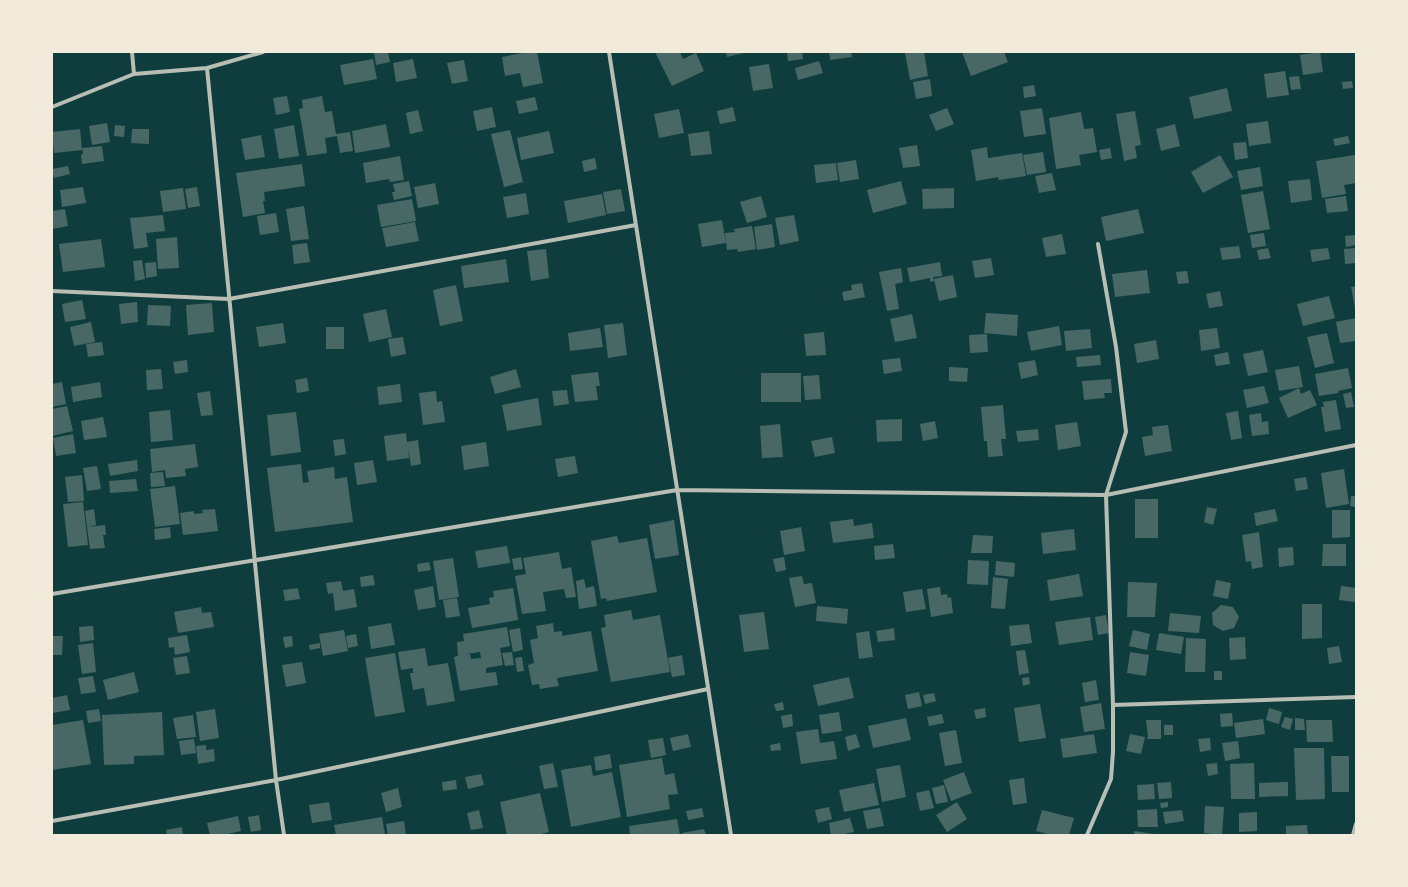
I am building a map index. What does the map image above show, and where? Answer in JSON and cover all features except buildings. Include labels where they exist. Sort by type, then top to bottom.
[{"type":"street","points":[[132,52],[134,74]]},
{"type":"street","points":[[52,107],[134,74],[207,68],[263,52]]},
{"type":"street","points":[[609,52],[731,835]]},
{"type":"street","points":[[207,68],[254,561],[276,780],[284,835]]},
{"type":"street","points":[[52,291],[229,299],[636,225]]},
{"type":"street","points":[[1088,835],[1111,779],[1113,752],[1113,705],[1106,495],[1126,432],[1116,347],[1098,244]]},
{"type":"street","points":[[52,594],[677,490],[1106,495],[1356,444]]},
{"type":"street","points":[[52,821],[276,780],[708,689]]},
{"type":"street","points":[[1113,705],[1356,697]]},
{"type":"street","points":[[1353,835],[1356,824]]}]
